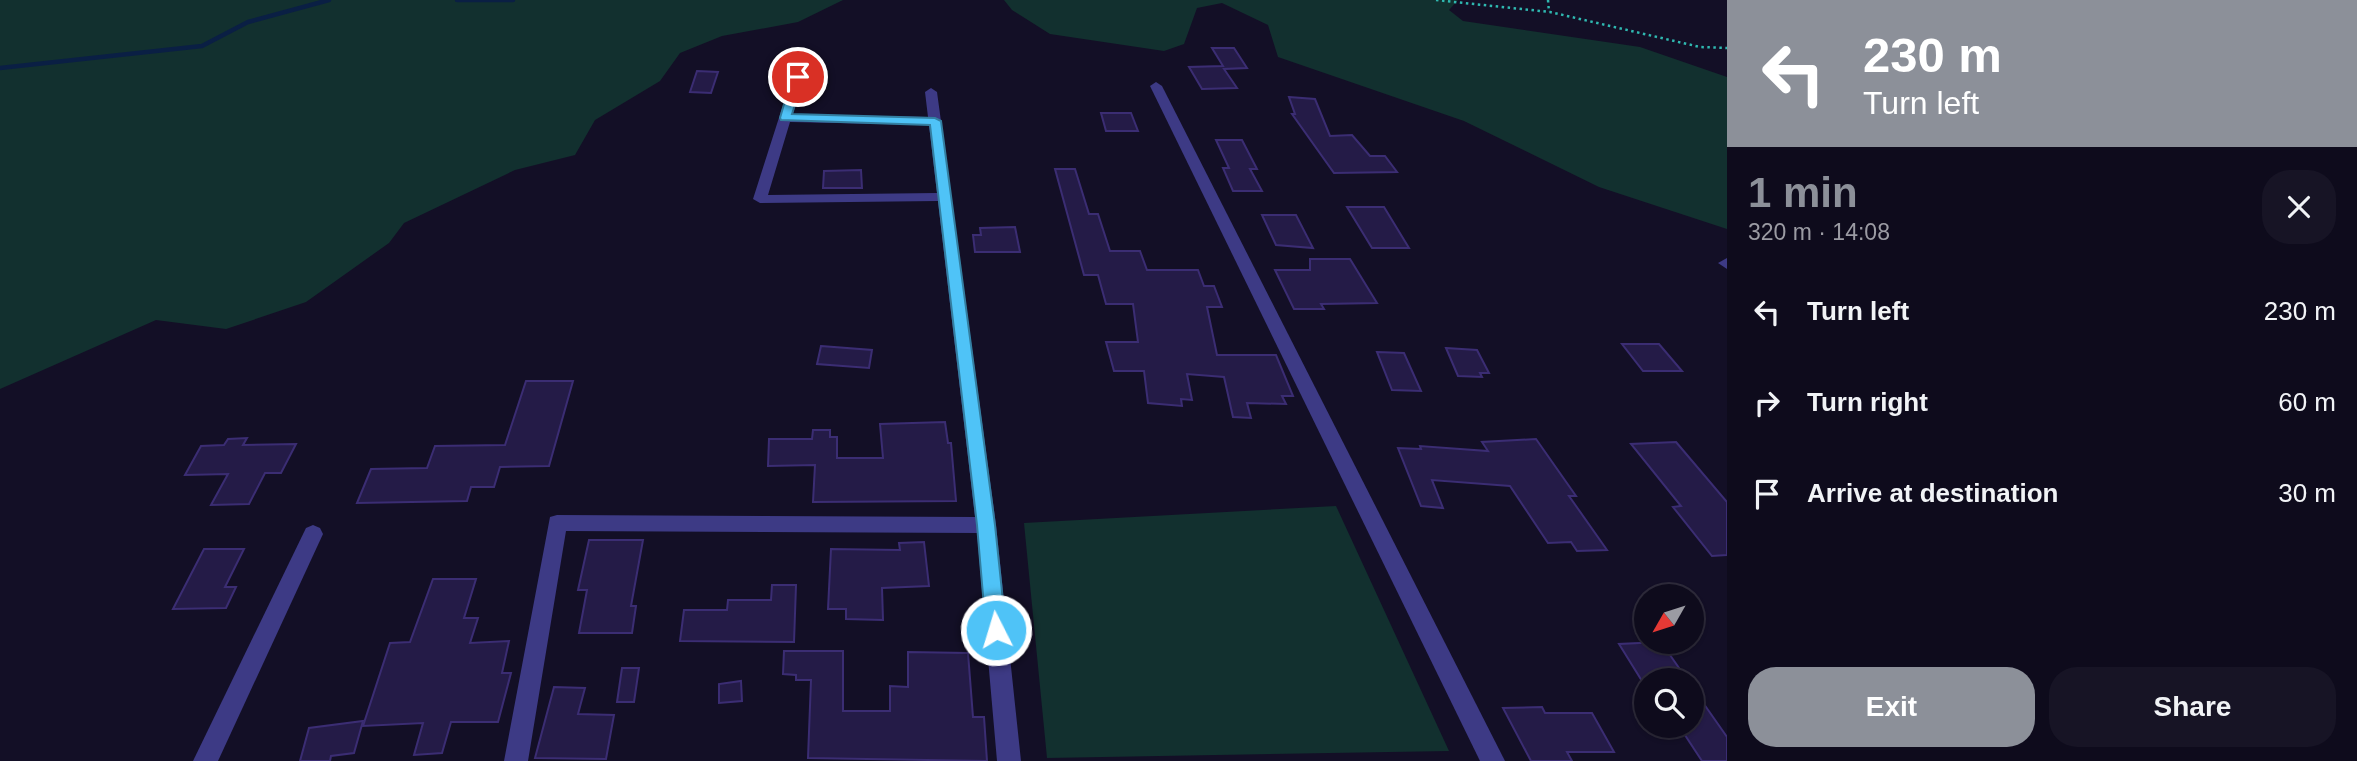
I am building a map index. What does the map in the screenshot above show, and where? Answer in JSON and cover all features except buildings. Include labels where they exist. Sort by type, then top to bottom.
[{"type":"street","points":[[798,77],[760,200],[945,197]]},
{"type":"street","points":[[1156,86],[1493,761]]},
{"type":"street","points":[[932,92],[986,525],[1009,761]]},
{"type":"street","points":[[786,118],[935,121]]},
{"type":"street","points":[[516,761],[557,523],[986,525]]},
{"type":"street","points":[[205,761],[313,534]]},
{"type":"path","points":[[1436,0],[1549,12],[1689,45],[1727,48]]},
{"type":"path","points":[[1548,0],[1549,12]]},
{"type":"green space","points":[[0,0],[843,0],[798,22],[722,36],[680,53],[660,81],[595,120],[575,155],[515,170],[404,223],[389,243],[306,302],[226,329],[156,320],[0,389]]},
{"type":"green space","points":[[1004,0],[1458,0],[1449,10],[1463,21],[1640,47],[1727,77],[1727,229],[1599,187],[1464,121],[1278,57],[1268,25],[1222,3],[1197,8],[1184,44],[1164,51],[1050,34],[1012,10]]},
{"type":"green space","points":[[1336,506],[1449,751],[1047,758],[1024,523]]},
{"type":"waterway","points":[[0,68],[202,46],[248,22],[329,0]]},
{"type":"waterway","points":[[457,0],[513,0]]},
{"type":"route","points":[[798,77],[786,118],[935,121],[986,525],[996,630]]}]
